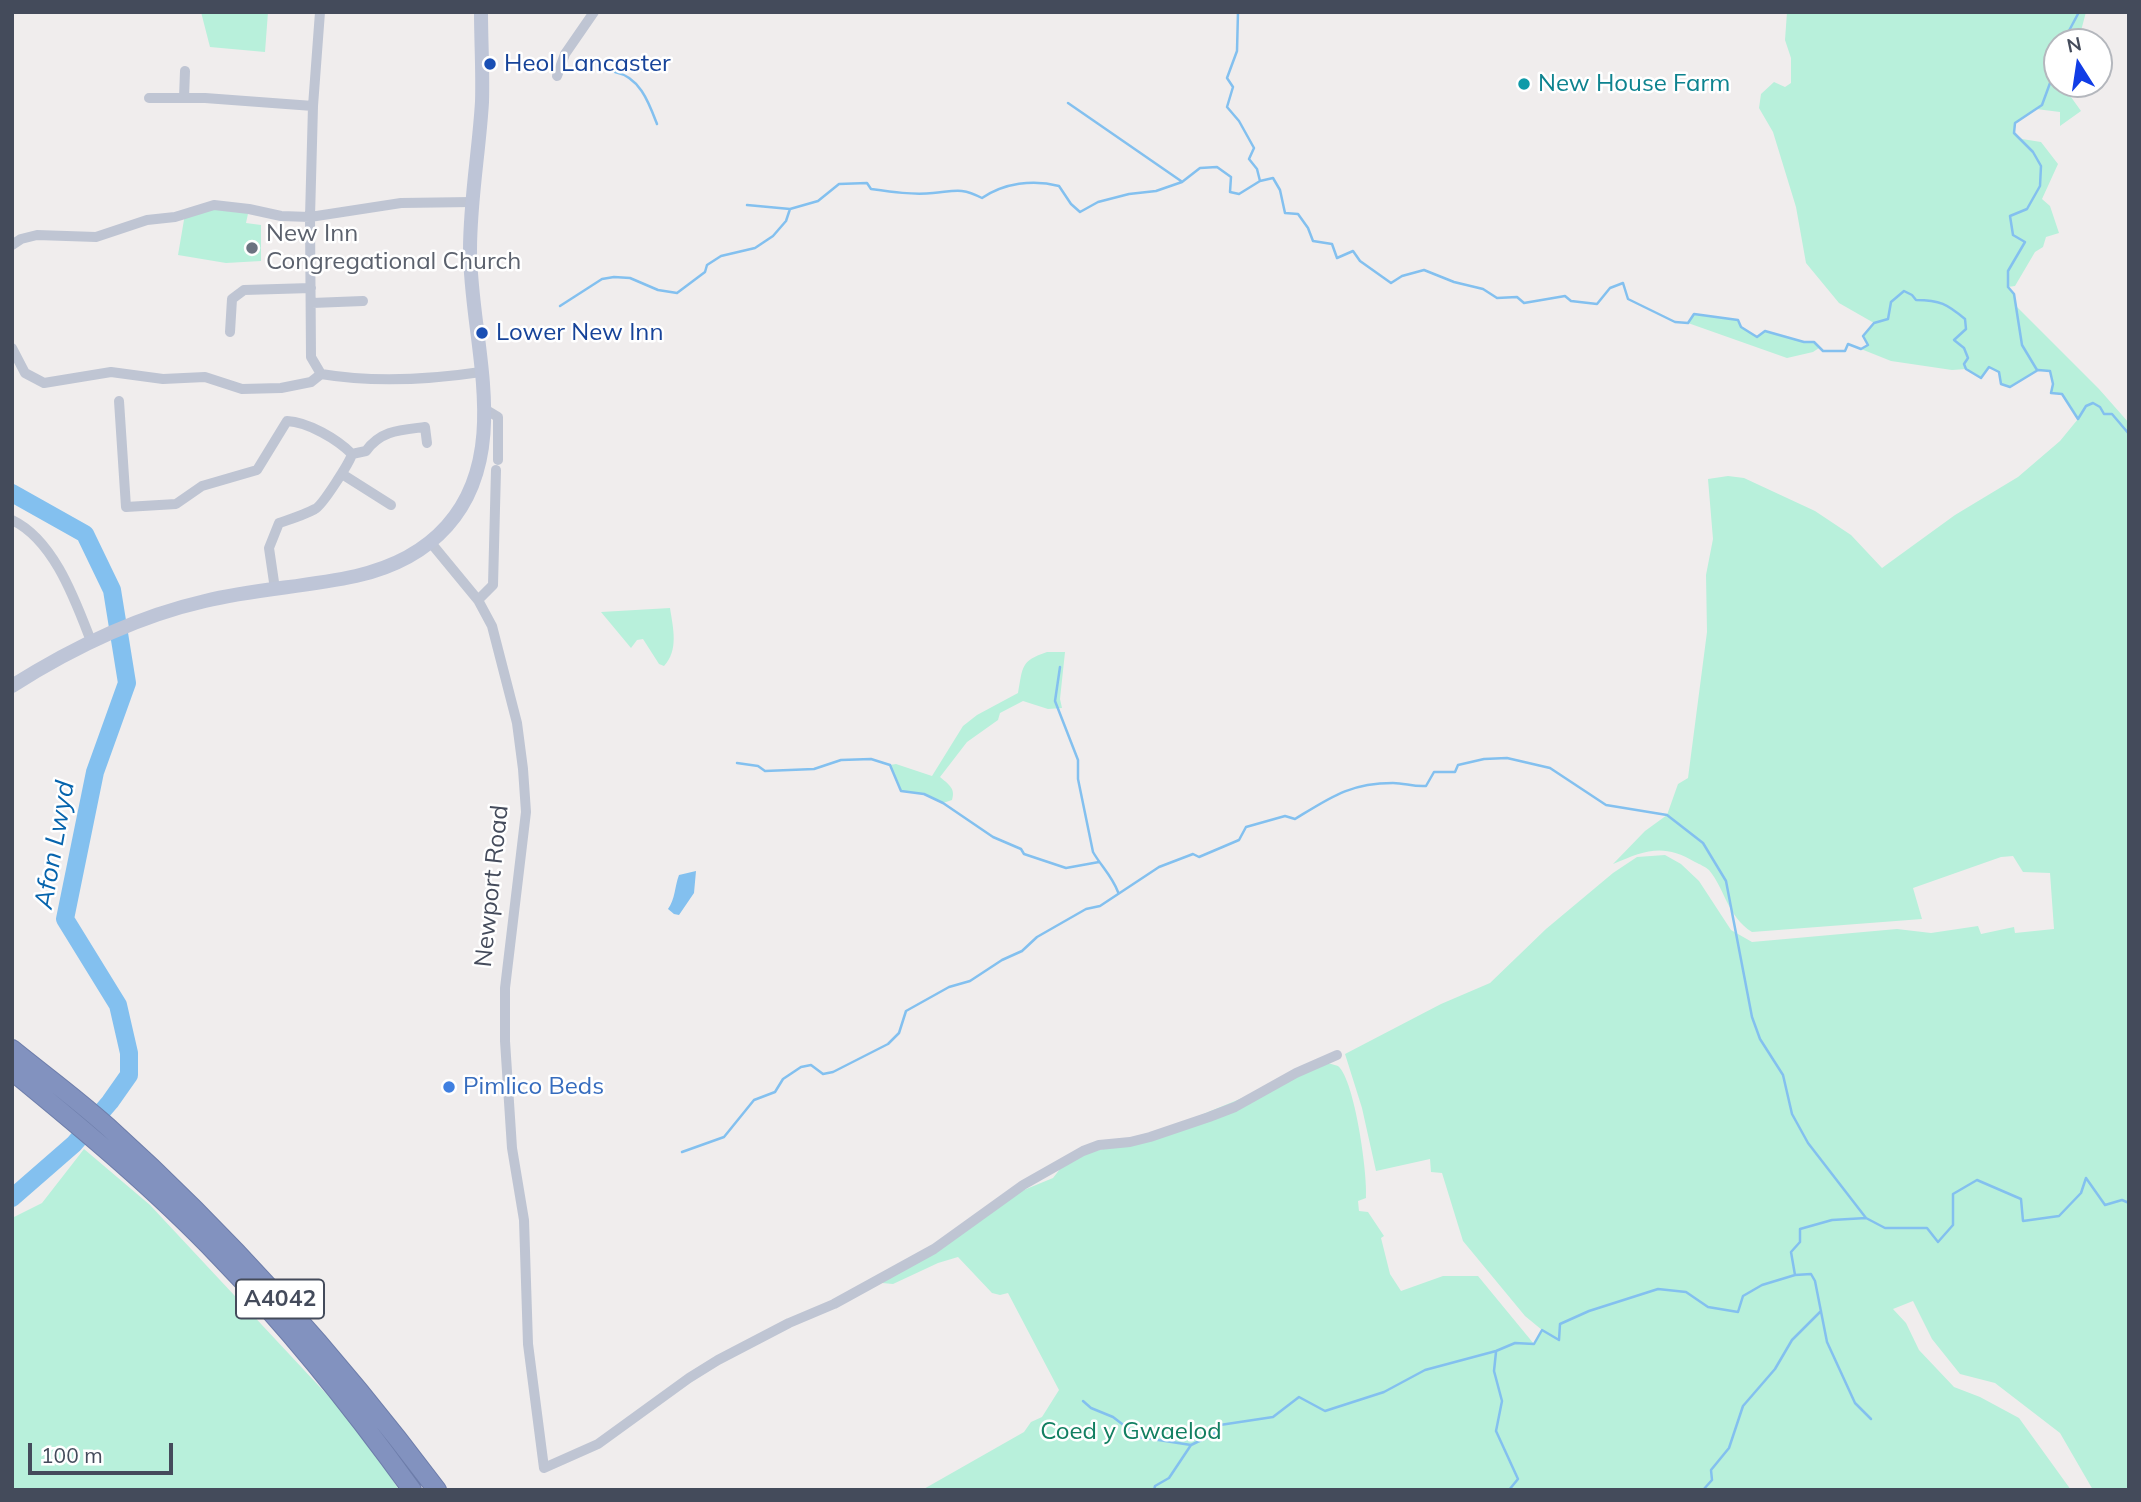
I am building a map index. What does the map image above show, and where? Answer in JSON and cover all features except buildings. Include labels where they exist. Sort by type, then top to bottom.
[{"type":"highway","name":"A4042","points":[[12,1049],[73,1110],[230,1245],[375,1407],[437,1490]]},
{"type":"highway","name":"A4042","points":[[12,1071],[73,1110]]},
{"type":"highway","name":"A4042","points":[[100,1132],[219,1256],[365,1425],[412,1490]]},
{"type":"street","points":[[320,12],[313,106],[310,217],[311,357],[321,374]]},
{"type":"street","points":[[12,686],[91,641],[136,621],[207,600],[359,575],[401,561],[431,543],[456,515],[470,494],[480,466],[484,431],[470,252],[482,102],[481,12]]},
{"type":"street","points":[[557,76],[565,54],[594,12]]},
{"type":"street","points":[[184,98],[185,71]]},
{"type":"street","points":[[149,98],[313,106]]},
{"type":"street","points":[[12,246],[21,239],[37,236],[96,237],[137,222],[175,217],[214,205],[281,216],[310,217],[401,203],[472,202]]},
{"type":"street","points":[[229,332],[232,299],[244,290],[312,288]]},
{"type":"street","points":[[312,303],[363,301]]},
{"type":"street","points":[[12,348],[25,373],[44,383],[111,372],[163,379],[205,377],[242,389],[281,388],[311,382],[321,374],[358,380],[412,380],[481,372]]},
{"type":"street","points":[[118,401],[126,507],[176,504],[202,486],[257,470],[287,421],[299,422],[352,454]]},
{"type":"street","points":[[478,600],[493,585],[497,465],[498,417],[483,408]]},
{"type":"street","points":[[352,454],[366,451],[374,439],[386,433],[425,427],[428,443]]},
{"type":"street","points":[[275,589],[269,548],[279,523],[318,508],[350,463],[352,454]]},
{"type":"street","points":[[342,474],[391,505]]},
{"type":"street","points":[[12,520],[44,547],[70,589],[91,641]]},
{"type":"street","name":"Newport Road","points":[[431,543],[478,600],[492,626],[517,723],[523,769],[526,812],[505,988],[505,1041],[512,1148],[524,1220],[528,1344],[544,1468],[598,1444],[718,1360],[789,1323],[834,1304],[934,1249],[1023,1185],[1083,1151],[1099,1145],[1150,1137],[1209,1117],[1235,1107],[1296,1073],[1337,1055]]},
{"type":"green space","points":[[201,12],[268,12],[265,52],[210,47]]},
{"type":"green space","name":"Coed y Gwaelod","points":[[1787,12],[2086,12],[2082,28],[2043,28],[2043,98],[2072,98],[2081,111],[2060,126],[2060,112],[2036,109],[2015,123],[2014,133],[2022,139],[2041,142],[2058,164],[2042,199],[2050,206],[2059,233],[2046,237],[2043,247],[2035,252],[2015,286],[2008,287],[2014,294],[2017,307],[2129,423],[2129,1490],[2093,1490],[2060,1433],[1995,1383],[1960,1374],[1932,1339],[1913,1301],[1893,1309],[1906,1323],[1919,1350],[1954,1387],[1980,1397],[2019,1418],[2071,1490],[922,1490],[1024,1432],[1031,1422],[1042,1417],[1059,1390],[1008,1293],[992,1293],[958,1257],[938,1263],[893,1284],[882,1283],[1019,1192],[1053,1178],[1060,1169],[1086,1153],[1125,1146],[1328,1063],[1338,1066],[1344,1075],[1355,1108],[1363,1150],[1366,1187],[1366,1198],[1358,1201],[1359,1211],[1368,1212],[1384,1236],[1381,1238],[1390,1274],[1401,1291],[1443,1276],[1478,1276],[1534,1344],[1542,1330],[1525,1316],[1463,1241],[1442,1173],[1431,1172],[1430,1159],[1376,1171],[1362,1108],[1345,1054],[1441,1004],[1490,983],[1546,929],[1613,873],[1637,857],[1665,855],[1681,864],[1699,881],[1731,930],[1752,942],[1897,929],[1931,933],[1978,926],[1981,934],[2014,927],[2015,933],[2054,929],[2050,873],[2023,872],[2013,856],[2001,857],[1913,888],[1922,919],[1752,932],[1737,918],[1709,870],[1684,856],[1674,852],[1645,852],[1613,864],[1645,831],[1667,815],[1678,784],[1688,778],[1707,632],[1706,575],[1713,539],[1708,479],[1728,476],[1744,478],[1815,511],[1851,535],[1882,568],[1955,515],[2018,477],[2060,441],[2078,419],[2062,394],[2051,393],[2053,384],[2050,371],[2038,370],[2010,387],[2001,384],[1999,372],[1989,367],[1981,378],[1966,369],[1952,370],[1891,361],[1861,349],[1868,345],[1863,336],[1874,323],[1839,303],[1806,263],[1796,207],[1773,132],[1759,108],[1761,94],[1774,82],[1785,87],[1791,83],[1791,58],[1785,40]]},
{"type":"green space","points":[[214,205],[249,209],[246,223],[261,225],[261,261],[226,263],[178,255],[185,214]]},
{"type":"green space","points":[[1694,314],[1738,320],[1741,327],[1757,337],[1765,331],[1804,342],[1814,342],[1819,348],[1787,358],[1688,323]]},
{"type":"green space","points":[[670,608],[673,646],[664,666],[659,664],[643,639],[637,640],[631,648],[601,612]]},
{"type":"green space","points":[[1047,652],[1065,652],[1060,699],[1062,708],[1048,709],[1023,701],[1000,713],[998,720],[967,742],[940,777],[952,789],[952,800],[943,803],[924,794],[901,791],[890,765],[896,764],[932,776],[963,726],[977,715],[1018,693],[1024,666]]},
{"type":"green space","points":[[84,1149],[150,1205],[360,1430],[399,1490],[12,1490],[12,1218],[42,1203]]},
{"type":"water","points":[[696,871],[694,893],[679,915],[674,914],[668,909],[679,875]]},
{"type":"waterway","points":[[1238,12],[1237,51],[1227,78],[1233,87],[1227,107],[1239,121],[1254,148],[1249,159],[1257,169],[1260,181]]},
{"type":"waterway","points":[[2070,28],[2079,12]]},
{"type":"waterway","points":[[615,72],[631,79],[637,85],[657,124]]},
{"type":"waterway","points":[[2037,370],[2022,345],[2014,294],[2008,287],[2008,271],[2025,242],[2013,235],[2010,216],[2027,209],[2040,186],[2041,166],[2033,152],[2014,133],[2015,123],[2042,105],[2045,98]]},
{"type":"waterway","points":[[1068,103],[1181,181]]},
{"type":"waterway","points":[[747,205],[790,209],[818,201],[839,184],[867,183],[871,189],[925,194],[963,191],[982,198],[1009,186],[1039,183],[1059,186],[1080,212],[1098,202],[1156,191],[1182,182],[1200,168],[1217,167],[1231,177],[1230,192],[1239,194],[1260,181],[1273,178],[1280,190],[1285,213],[1298,214],[1313,241],[1332,244],[1337,258],[1353,251],[1360,261],[1391,283],[1402,276],[1424,270],[1454,282],[1483,289],[1497,298],[1517,297],[1524,303],[1565,296],[1571,301],[1597,304],[1610,288],[1623,283],[1628,299],[1675,322],[1688,323],[1694,314],[1738,320],[1741,327],[1757,337],[1765,331],[1804,342],[1814,342],[1823,351],[1845,351],[1848,344],[1861,349],[1868,345],[1863,336],[1874,323],[1888,319],[1891,302],[1904,291],[1916,300],[1943,304],[1965,319],[1966,329],[1954,340],[1964,348],[1968,358],[1964,364],[1966,369],[1981,378],[1989,367],[1999,372],[2001,384],[2010,387],[2038,370],[2050,371],[2053,384],[2051,393],[2062,394],[2078,419],[2086,406],[2093,403],[2100,407],[2104,414],[2112,414],[2129,434]]},
{"type":"waterway","points":[[560,306],[602,279],[614,277],[630,278],[658,290],[677,293],[705,272],[707,265],[721,256],[755,248],[773,236],[786,221],[790,209]]},
{"type":"waterway","name":"Afon Lwyd","points":[[12,493],[85,534],[112,590],[127,683],[95,772],[65,919],[118,1005],[129,1053],[129,1075],[110,1102],[74,1144],[12,1198]]},
{"type":"waterway","points":[[1060,667],[1055,701],[1078,760],[1078,779],[1093,852],[1118,892]]},
{"type":"waterway","points":[[682,1152],[724,1137],[754,1100],[775,1092],[783,1079],[801,1067],[811,1065],[823,1074],[833,1072],[888,1044],[899,1033],[906,1011],[949,987],[970,981],[1002,960],[1022,951],[1037,937],[1086,909],[1100,906],[1159,867],[1193,854],[1199,857],[1239,840],[1246,827],[1285,816],[1295,819],[1330,798],[1353,789],[1393,783],[1426,786],[1434,772],[1455,772],[1458,765],[1484,759],[1507,758],[1550,768],[1606,805],[1667,815],[1703,843],[1726,881],[1752,1017],[1760,1039],[1783,1075],[1792,1114],[1808,1143],[1866,1218]]},
{"type":"waterway","points":[[737,763],[758,766],[765,771],[814,769],[841,760],[871,759],[890,765],[901,791],[924,794],[943,803],[993,837],[1021,849],[1024,854],[1066,868],[1099,862]]},
{"type":"waterway","points":[[1154,1490],[1155,1486],[1169,1478],[1191,1445],[1216,1433],[1220,1425],[1273,1417],[1299,1397],[1325,1411],[1384,1392],[1425,1370],[1496,1351],[1515,1343],[1534,1344],[1542,1330],[1559,1340],[1560,1324],[1589,1311],[1658,1289],[1686,1292],[1708,1307],[1738,1312],[1743,1296],[1762,1285],[1795,1275],[1791,1252],[1800,1242],[1800,1229],[1832,1220],[1866,1218],[1885,1228],[1927,1228],[1938,1242],[1953,1225],[1953,1194],[1977,1180],[2021,1199],[2023,1221],[2059,1216],[2081,1193],[2086,1178],[2105,1205],[2122,1200],[2129,1203]]},
{"type":"waterway","points":[[1795,1275],[1811,1274],[1815,1281],[1827,1342],[1855,1403],[1871,1419]]},
{"type":"waterway","points":[[1703,1490],[1712,1480],[1711,1470],[1729,1448],[1743,1406],[1775,1369],[1792,1340],[1821,1311]]},
{"type":"waterway","points":[[1496,1352],[1494,1371],[1502,1401],[1496,1431],[1518,1479],[1509,1490]]},
{"type":"waterway","points":[[1083,1401],[1091,1408],[1113,1417],[1139,1437],[1191,1445]]},
{"type":"place","name":"Heol Lancaster","points":[[490,64]]},
{"type":"place","name":"New House Farm","points":[[1524,84]]},
{"type":"place","name":"New Inn Congregational Church","points":[[252,248]]},
{"type":"place","name":"Lower New Inn","points":[[482,333]]},
{"type":"place","name":"Pimlico Beds","points":[[449,1087]]}]
